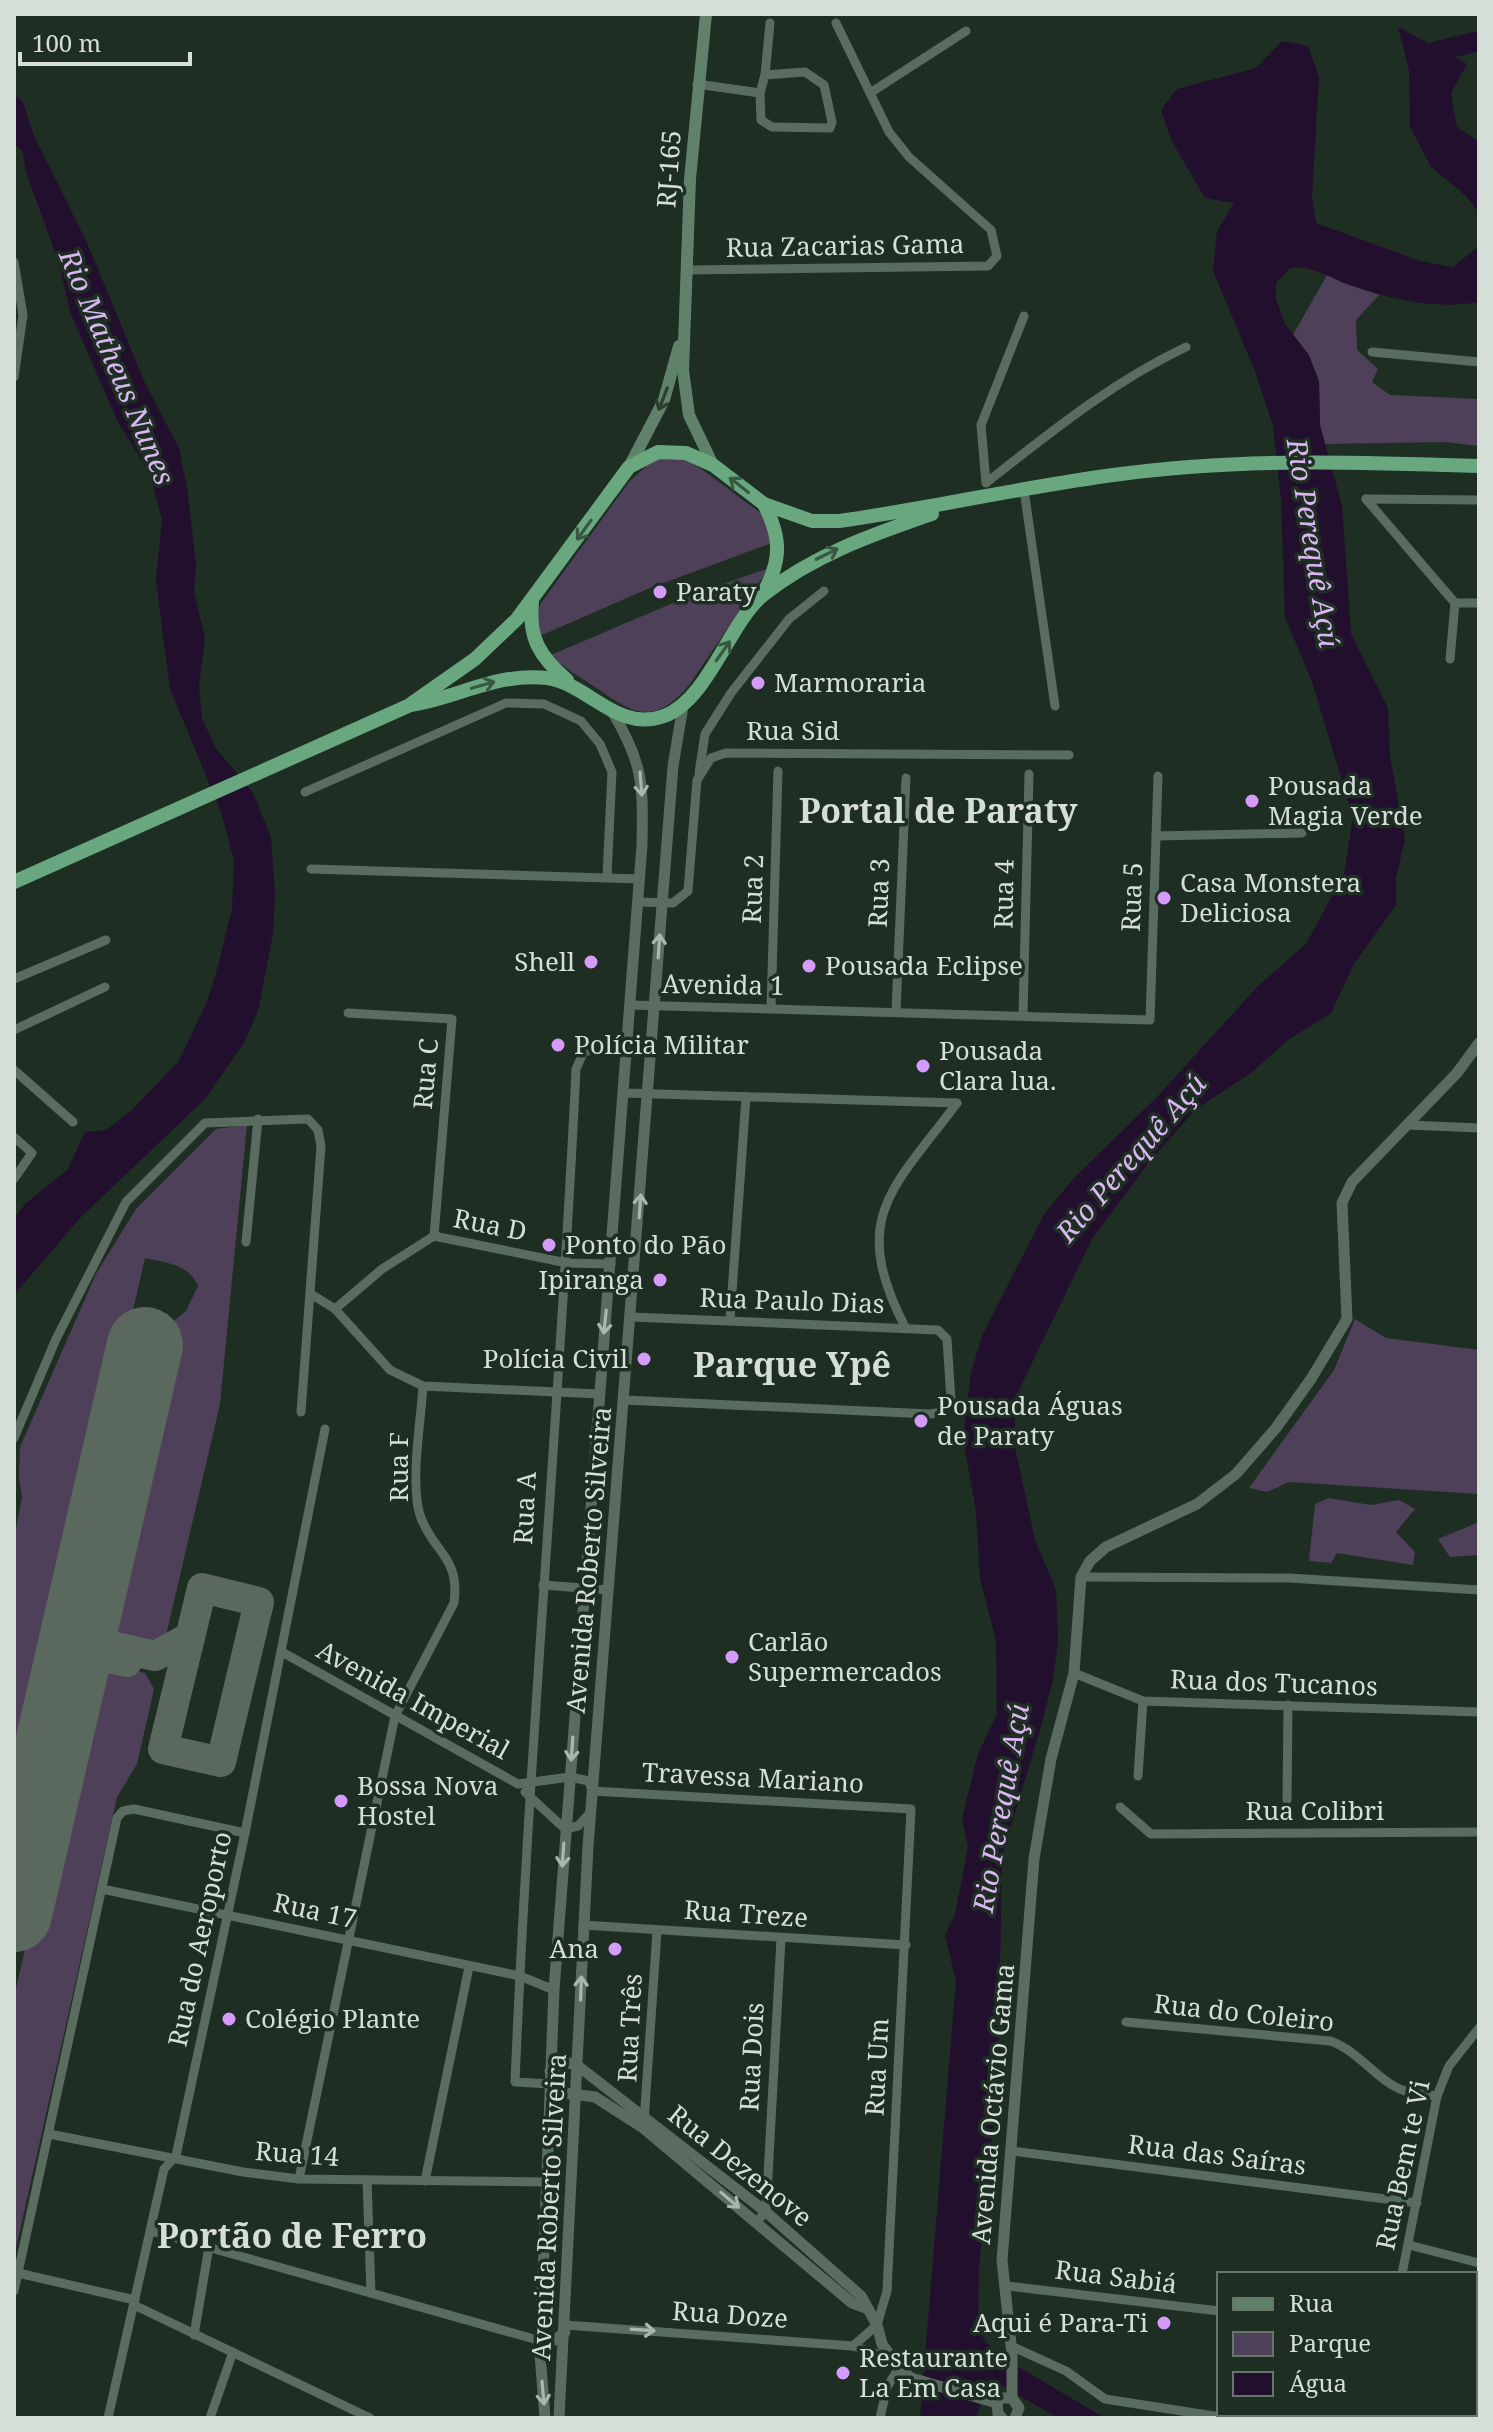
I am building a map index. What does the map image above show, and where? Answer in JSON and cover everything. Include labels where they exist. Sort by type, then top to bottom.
[{"type":"highway","points":[[408,706],[475,659],[532,602],[629,467],[658,452],[672,451],[713,465],[764,504],[812,521],[839,521],[1122,473],[1230,465],[1364,462],[1479,466]]},
{"type":"highway","points":[[762,596],[826,554],[981,499]]},
{"type":"highway","points":[[532,602],[532,637],[548,664],[613,713],[648,719],[683,706],[762,596],[776,569],[779,550],[777,535],[764,504]]},
{"type":"highway","points":[[14,882],[408,706],[509,678],[548,678],[570,683]]},
{"type":"main road","name":"RJ-165","points":[[706,14],[697,84],[683,370],[689,415],[713,465]]},
{"type":"main road","name":"RJ-165","points":[[629,467],[664,400],[685,327]]},
{"type":"street","points":[[765,75],[805,72],[824,85],[832,122],[830,128],[772,127],[761,120],[760,93],[765,75],[770,23]]},
{"type":"street","name":"Rua Zacarias Gama","points":[[687,270],[988,266],[997,256],[991,230],[909,157],[889,132],[836,23]]},
{"type":"street","points":[[870,93],[966,31]]},
{"type":"street","points":[[697,84],[760,93]]},
{"type":"street","points":[[14,262],[23,315],[14,377]]},
{"type":"street","points":[[981,499],[987,482],[981,425],[1024,316]]},
{"type":"street","points":[[987,482],[1076,412],[1138,370],[1186,347]]},
{"type":"street","points":[[1372,352],[1479,362]]},
{"type":"street","points":[[1468,361],[1479,355]]},
{"type":"street","points":[[1024,490],[1055,706]]},
{"type":"street","points":[[1450,659],[1455,603],[1366,499],[1479,500]]},
{"type":"street","points":[[638,902],[679,901],[688,891],[697,780],[705,734],[731,693],[789,619],[824,591]]},
{"type":"street","points":[[1455,603],[1479,603]]},
{"type":"street","points":[[305,792],[506,703],[544,704],[581,721],[600,744],[612,772],[607,876]]},
{"type":"street","name":"Avenida Roberto Silveira","points":[[559,2418],[590,1813],[632,1317],[673,766],[683,706]]},
{"type":"street","name":"Avenida Roberto Silveira","points":[[545,2418],[541,2341],[554,1990],[640,879],[643,782],[630,741],[613,713]]},
{"type":"street","name":"Rua Sid","points":[[697,780],[711,758],[726,753],[1069,755]]},
{"type":"street","name":"Rua 2","points":[[771,1008],[778,771]]},
{"type":"street","name":"Rua 4","points":[[1023,1014],[1029,774]]},
{"type":"street","name":"Rua 5","points":[[1150,1020],[1158,776]]},
{"type":"street","name":"Rua 3","points":[[896,1011],[906,778]]},
{"type":"street","points":[[1156,836],[1302,833]]},
{"type":"street","points":[[311,869],[640,879]]},
{"type":"street","points":[[14,979],[106,940]]},
{"type":"street","points":[[14,1030],[105,987]]},
{"type":"street","name":"Avenida 1","points":[[630,1005],[1150,1020]]},
{"type":"street","name":"Rua C","points":[[348,1013],[452,1019],[434,1236]]},
{"type":"street","points":[[1479,1043],[1457,1073],[1352,1182],[1342,1203],[1347,1319],[1276,1428],[1236,1474],[1197,1504],[1106,1547],[1090,1561],[1081,1577],[1289,1578],[1479,1590]]},
{"type":"street","name":"Rua A","points":[[523,1783],[543,1585],[554,1391],[567,1263],[578,1058],[584,1051],[627,1049]]},
{"type":"street","points":[[14,1070],[73,1122]]},
{"type":"street","points":[[625,1093],[957,1103],[888,1200],[877,1231],[880,1269],[905,1327]]},
{"type":"street","points":[[730,1320],[746,1097]]},
{"type":"street","points":[[246,1242],[258,1119]]},
{"type":"street","points":[[14,1438],[56,1339],[126,1202],[205,1123],[308,1119],[318,1130],[321,1146],[301,1412]]},
{"type":"street","points":[[1408,1125],[1479,1128]]},
{"type":"street","points":[[14,1137],[32,1153],[14,1179]]},
{"type":"street","name":"Rua D","points":[[335,1309],[382,1269],[434,1236],[567,1263],[611,1264]]},
{"type":"street","points":[[311,1294],[335,1309],[390,1370],[423,1386],[612,1393],[624,1400]]},
{"type":"street","name":"Rua Paulo Dias","points":[[624,1400],[930,1414],[943,1412],[951,1400],[947,1339],[938,1330],[632,1317]]},
{"type":"street","name":"Rua F","points":[[299,2179],[351,1941],[395,1716],[445,1625],[454,1603],[457,1584],[452,1564],[421,1518],[417,1487],[423,1386]]},
{"type":"street","points":[[597,1426],[601,1431],[613,1433],[622,1424]]},
{"type":"street","name":"Rua do Aeroporto","points":[[108,2418],[164,2169],[176,2156],[245,1833],[325,1429]]},
{"type":"street","name":"Avenida Octávio Gama","points":[[1012,2396],[1007,2286],[1002,2260],[1040,1810],[1074,1673],[1081,1577]]},
{"type":"street","points":[[543,1585],[608,1590]]},
{"type":"street","name":"Avenida Imperial","points":[[282,1652],[523,1783],[570,1777]]},
{"type":"street","name":"Rua dos Tucanos","points":[[1074,1673],[1143,1701],[1479,1712]]},
{"type":"street","points":[[1138,1776],[1143,1701]]},
{"type":"street","points":[[1287,1800],[1288,1705]]},
{"type":"street","points":[[570,1777],[589,1781],[592,1791]]},
{"type":"street","points":[[523,1783],[528,1794],[565,1829],[578,1826],[590,1813]]},
{"type":"street","name":"Travessa Mariano","points":[[592,1791],[911,1809]]},
{"type":"street","points":[[528,1794],[515,2082],[550,2084]]},
{"type":"street","name":"Rua Colibri","points":[[1120,1807],[1151,1834],[1479,1832]]},
{"type":"street","points":[[14,2291],[117,1818],[123,1811],[134,1809],[245,1833]]},
{"type":"street","name":"Rua Um","points":[[877,2325],[887,2291],[911,1809]]},
{"type":"street","name":"Rua 17","points":[[102,1889],[520,1976]]},
{"type":"street","name":"Rua Treze","points":[[583,1925],[906,1945]]},
{"type":"street","name":"Rua Três","points":[[644,2123],[657,1931]]},
{"type":"street","name":"Rua Dois","points":[[766,2212],[781,1939]]},
{"type":"street","points":[[425,2181],[469,1967]]},
{"type":"street","points":[[520,1976],[554,1990]]},
{"type":"street","name":"Rua do Coleiro","points":[[1126,2022],[1330,2041],[1347,2047],[1390,2083],[1406,2091],[1437,2096]]},
{"type":"street","name":"Rua Bem te Vi","points":[[1402,2272],[1437,2096],[1449,2066],[1475,2041],[1479,2028]]},
{"type":"street","points":[[550,2071],[560,2063],[578,2066]]},
{"type":"street","name":"Rua Dezenove","points":[[578,2066],[852,2303],[866,2308]]},
{"type":"street","name":"Rua Dezenove","points":[[550,2084],[559,2091],[595,2097],[644,2123],[766,2212],[861,2296],[890,2358],[911,2378],[993,2403]]},
{"type":"street","name":"Rua 14","points":[[49,2134],[176,2156],[243,2172],[299,2179],[546,2182]]},
{"type":"street","name":"Rua das Saíras","points":[[1012,2151],[1417,2203]]},
{"type":"street","points":[[367,2180],[371,2293]]},
{"type":"street","points":[[756,2222],[766,2212]]},
{"type":"street","points":[[151,2231],[541,2341],[555,2340],[565,2328]]},
{"type":"street","points":[[1409,2245],[1479,2263]]},
{"type":"street","points":[[194,2335],[209,2247]]},
{"type":"street","points":[[18,2273],[134,2303],[194,2335],[370,2418]]},
{"type":"street","name":"Rua Sabiá","points":[[1007,2286],[1217,2311]]},
{"type":"street","points":[[853,2346],[877,2325]]},
{"type":"street","name":"Rua Doze","points":[[565,2328],[853,2346],[890,2358]]},
{"type":"street","points":[[1011,2350],[1066,2371],[1105,2399],[1227,2418]]},
{"type":"street","points":[[541,2359],[553,2351],[564,2356]]},
{"type":"street","points":[[210,2418],[233,2352]]},
{"type":"street","points":[[880,2418],[887,2387],[899,2368]]},
{"type":"street","points":[[1002,2418],[993,2403],[1012,2396],[1018,2404],[1020,2416]]},
{"type":"green space","points":[[1327,275],[1379,295],[1356,320],[1357,350],[1378,369],[1372,382],[1390,395],[1479,399],[1479,446],[1445,442],[1325,444],[1320,425],[1319,381],[1293,335]]},
{"type":"green space","points":[[654,459],[685,459],[700,468],[762,514],[774,542],[645,590],[540,636],[537,612],[541,603],[629,482]]},
{"type":"green space","points":[[769,568],[689,685],[664,707],[642,712],[631,709],[576,675],[551,655],[694,594]]},
{"type":"green space","points":[[247,1125],[220,1404],[165,1640],[151,1649],[107,1638],[100,1623],[170,1324],[186,1311],[198,1286],[183,1269],[145,1258],[14,1827],[14,1538],[22,1498],[20,1447],[96,1274],[136,1209],[216,1129]]},
{"type":"green space","points":[[1355,1319],[1386,1338],[1479,1350],[1479,1494],[1289,1482],[1267,1492],[1249,1488],[1334,1370]]},
{"type":"green space","points":[[1329,1498],[1371,1505],[1399,1500],[1415,1509],[1396,1532],[1415,1552],[1413,1565],[1337,1553],[1331,1563],[1309,1561],[1315,1504]]},
{"type":"green space","points":[[1479,1522],[1479,1555],[1450,1557],[1438,1539]]},
{"type":"green space","points":[[104,1664],[145,1673],[154,1689],[137,1764],[117,1797],[14,2257],[14,1997],[89,1671]]},
{"type":"water","points":[[1398,27],[1467,64],[1451,93],[1457,127],[1479,142],[1479,213],[1466,196],[1431,167],[1410,127],[1409,70]]},
{"type":"water","points":[[1282,41],[1308,46],[1319,77],[1312,196],[1316,223],[1420,261],[1453,267],[1479,246],[1479,302],[1446,305],[1397,299],[1349,285],[1313,270],[1298,268],[1290,268],[1276,283],[1276,299],[1285,324],[1309,355],[1319,381],[1320,425],[1342,506],[1351,634],[1388,708],[1390,757],[1405,839],[1396,878],[1396,905],[1354,964],[1331,1013],[1288,1040],[1251,1073],[1196,1109],[1150,1161],[1092,1239],[1015,1398],[1015,1447],[1035,1540],[1056,1590],[1058,1640],[1053,1680],[1002,1856],[998,2079],[979,2267],[978,2319],[982,2336],[995,2353],[1105,2418],[1058,2418],[994,2381],[987,2384],[976,2418],[920,2418],[956,1981],[945,1935],[955,1915],[968,1847],[962,1818],[978,1754],[997,1714],[996,1640],[980,1579],[976,1511],[963,1439],[971,1372],[982,1336],[1044,1214],[1074,1178],[1157,1097],[1258,986],[1306,944],[1344,874],[1353,817],[1312,682],[1285,617],[1281,500],[1273,426],[1255,371],[1213,271],[1217,231],[1234,203],[1205,198],[1171,140],[1161,110],[1177,89],[1256,68]]},
{"type":"water","points":[[17,115],[35,138],[88,245],[145,383],[179,448],[188,493],[196,565],[194,592],[205,638],[199,687],[202,718],[215,747],[253,793],[271,837],[275,893],[273,934],[258,1011],[244,1043],[204,1100],[81,1217],[14,1295],[14,1219],[25,1204],[68,1169],[85,1132],[106,1130],[132,1110],[178,1062],[207,1002],[218,966],[232,908],[234,861],[221,812],[170,689],[156,581],[162,520],[150,474],[118,422],[70,312],[59,263],[26,172]]},
{"type":"waterway","name":"Rio Perequê Açú","points":[[1431,70],[1437,51],[1479,41]]},
{"type":"waterway","name":"Rio Matheus Nunes","points":[[14,107],[25,141]]},
{"type":"taxiway","points":[[202,1588],[259,1602],[221,1762],[163,1749],[202,1588]]},
{"type":"taxiway","points":[[83,1614],[102,1644],[155,1656],[190,1637]]},
{"type":"taxiway","points":[[71,1665],[100,1656],[127,1662]]},
{"type":"runway","points":[[14,1914],[145,1345]]},
{"type":"place","name":"Paraty","points":[[660,592]]},
{"type":"place","name":"Marmoraria","points":[[758,683]]},
{"type":"place","name":"Pousada Magia Verde","points":[[1252,801]]},
{"type":"place","name":"Casa Monstera Deliciosa","points":[[1164,898]]},
{"type":"place","name":"Shell","points":[[591,962]]},
{"type":"place","name":"Pousada Eclipse","points":[[809,966]]},
{"type":"place","name":"Polícia Militar","points":[[558,1045]]},
{"type":"place","name":"Pousada Clara lua.","points":[[923,1066]]},
{"type":"place","name":"Ponto do Pão","points":[[549,1245]]},
{"type":"place","name":"Ipiranga","points":[[660,1280]]},
{"type":"place","name":"Polícia Civil","points":[[644,1359]]},
{"type":"place","name":"Pousada Águas de Paraty","points":[[921,1421]]},
{"type":"place","name":"Carlão Supermercados","points":[[732,1657]]},
{"type":"place","name":"Bossa Nova Hostel","points":[[341,1801]]},
{"type":"place","name":"Ana","points":[[615,1949]]},
{"type":"place","name":"Colégio Plante","points":[[229,2019]]},
{"type":"place","name":"Aqui é Para-Ti","points":[[1164,2323]]},
{"type":"place","name":"Restaurante La Em Casa","points":[[843,2373]]},
{"type":"district","name":"Portal de Paraty","points":[[938,811]]},
{"type":"district","name":"Parque Ypê","points":[[792,1365]]},
{"type":"district","name":"Portão de Ferro","points":[[292,2236]]}]
